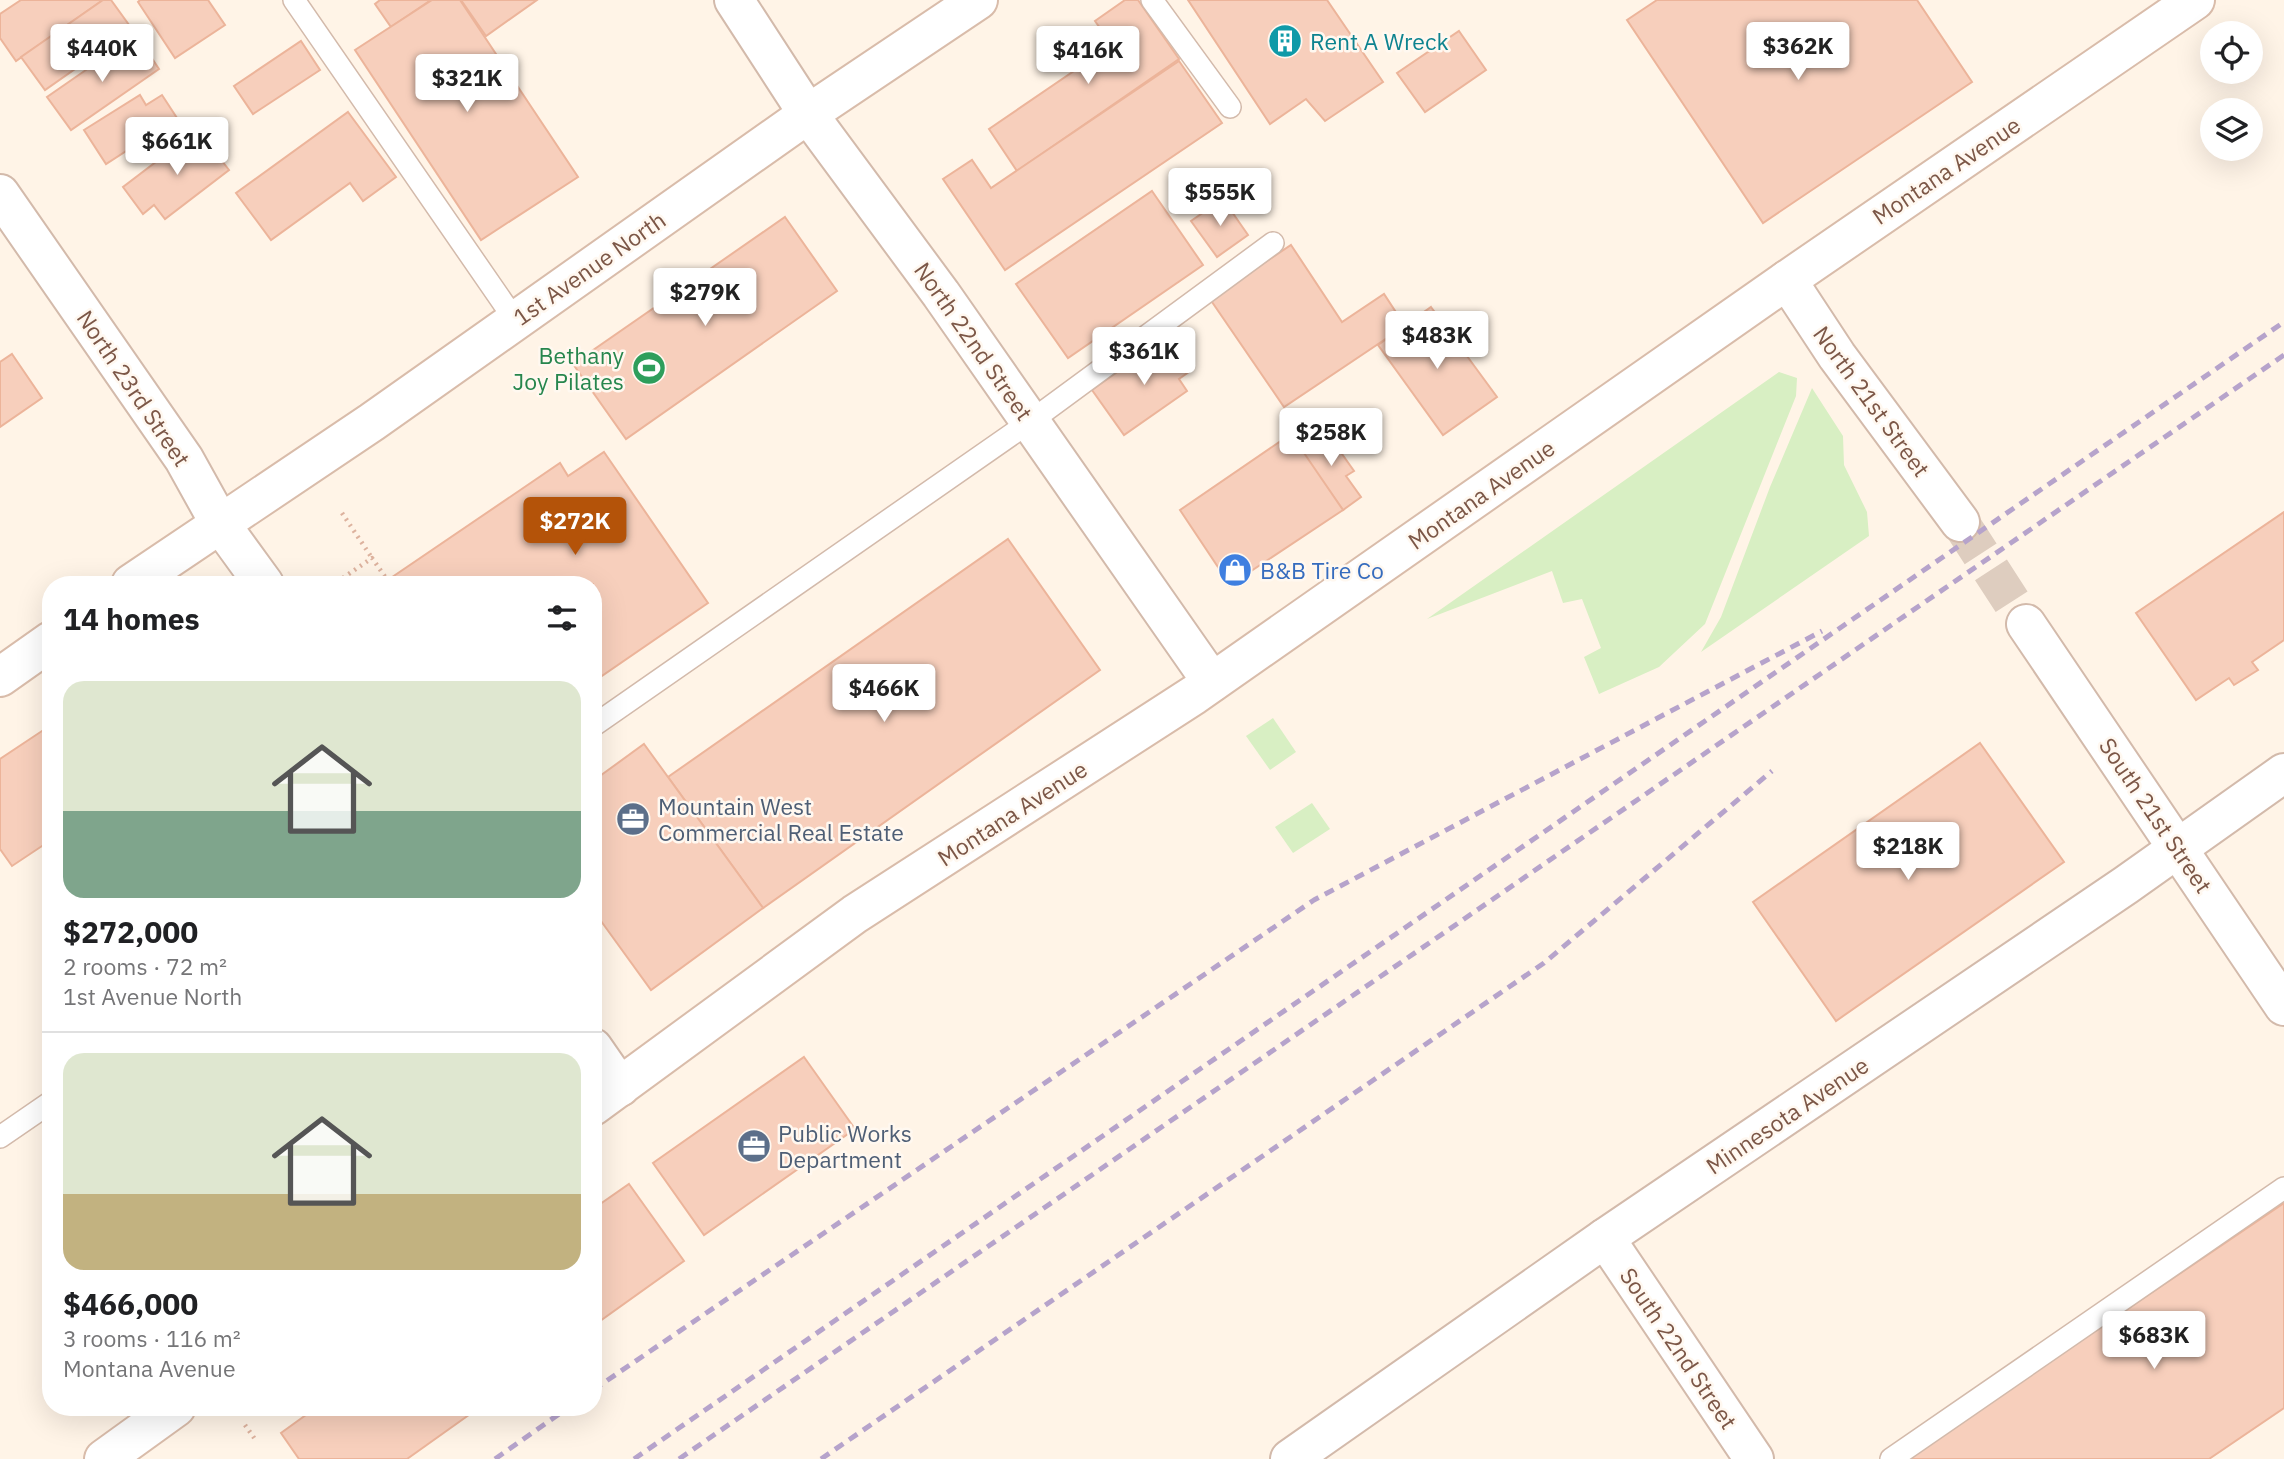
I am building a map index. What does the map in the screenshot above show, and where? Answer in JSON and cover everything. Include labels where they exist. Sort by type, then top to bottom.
[{"type":"street","name":"North 22nd Street","points":[[734,0],[808,114],[1031,421],[1212,682]]},
{"type":"street","name":"1st Avenue North","points":[[142,576],[219,522],[372,422],[808,114],[978,0]]},
{"type":"street","name":"Montana Avenue","points":[[607,1096],[855,914],[1212,682],[1787,280],[2195,0]]},
{"type":"street","name":"North 23rd Street","points":[[0,194],[184,459],[219,522],[258,576]]},
{"type":"street","name":"North 21st Street","points":[[1787,280],[1837,356],[1960,522]]},
{"type":"street","name":"South 21st Street","points":[[2026,624],[2284,1006]]},
{"type":"street","points":[[0,677],[42,647]]},
{"type":"street","name":"Minnesota Avenue","points":[[1290,1459],[1605,1238],[2284,773]]},
{"type":"street","points":[[602,1079],[607,1096]]},
{"type":"street","name":"South 22nd Street","points":[[1605,1238],[1754,1459]]},
{"type":"street","points":[[104,1459],[164,1416]]},
{"type":"lane","points":[[294,0],[515,320]]},
{"type":"lane","points":[[1152,0],[1230,107]]},
{"type":"lane","points":[[602,720],[1031,421],[1273,243]]},
{"type":"lane","points":[[0,1137],[42,1108]]},
{"type":"lane","points":[[1891,1459],[2284,1188]]},
{"type":"path","points":[[342,513],[385,576]]},
{"type":"path","points":[[346,576],[372,558]]},
{"type":"path","points":[[245,1425],[257,1442]]},
{"type":"green space","points":[[1779,372],[1797,378],[1796,396],[1705,624],[1659,667],[1599,694],[1584,657],[1601,648],[1582,599],[1563,603],[1552,571],[1427,619]]},
{"type":"green space","points":[[1812,388],[1843,436],[1844,465],[1867,512],[1869,536],[1701,652],[1721,617],[1770,487]]},
{"type":"green space","points":[[1273,718],[1296,752],[1270,770],[1246,736]]},
{"type":"green space","points":[[1312,803],[1330,829],[1293,853],[1275,827]]},
{"type":"building","points":[[21,0],[103,0],[16,61],[0,38],[0,14]]},
{"type":"building","points":[[103,0],[111,0],[132,29],[45,90],[21,57]]},
{"type":"building","points":[[208,0],[225,25],[175,58],[138,2]]},
{"type":"building","points":[[380,0],[431,0],[391,27],[375,4]]},
{"type":"building","points":[[432,0],[460,0],[578,177],[481,240],[355,50]]},
{"type":"building","points":[[461,0],[537,0],[486,36]]},
{"type":"building","points":[[1125,0],[1138,0],[1179,59],[1017,171],[989,129],[1112,45],[1095,21]]},
{"type":"building","name":"Rent A Wreck","points":[[1188,0],[1327,0],[1383,82],[1325,121],[1306,99],[1270,124]]},
{"type":"building","points":[[1657,0],[1917,0],[1972,82],[1763,223],[1627,20]]},
{"type":"building","points":[[1459,31],[1486,70],[1425,112],[1397,73]]},
{"type":"building","points":[[301,41],[320,70],[253,114],[234,86]]},
{"type":"building","points":[[133,44],[142,55],[147,51],[159,69],[71,130],[47,97],[122,45],[125,49]]},
{"type":"building","points":[[1179,61],[1222,123],[1005,270],[943,179],[972,160],[991,188]]},
{"type":"building","points":[[140,95],[146,105],[162,95],[177,118],[106,164],[84,130]]},
{"type":"building","points":[[348,112],[396,177],[363,201],[350,183],[271,240],[236,193]]},
{"type":"building","points":[[198,130],[229,170],[165,219],[154,205],[143,214],[123,187]]},
{"type":"building","points":[[1152,191],[1203,265],[1068,358],[1016,284]]},
{"type":"building","points":[[1223,199],[1248,235],[1217,257],[1191,221]]},
{"type":"building","points":[[785,217],[837,291],[626,439],[573,364]]},
{"type":"building","points":[[1291,245],[1342,322],[1384,294],[1405,326],[1284,407],[1210,299]]},
{"type":"building","points":[[1431,307],[1497,397],[1443,435],[1378,345]]},
{"type":"building","points":[[1158,343],[1163,352],[1175,344],[1193,369],[1179,379],[1187,391],[1124,435],[1092,390]]},
{"type":"building","points":[[12,354],[42,398],[0,427],[0,362]]},
{"type":"building","points":[[1325,430],[1354,471],[1346,476],[1361,497],[1343,510],[1299,449]]},
{"type":"building","points":[[1291,434],[1343,510],[1230,585],[1180,510]]},
{"type":"building","points":[[604,452],[708,603],[602,676],[602,576],[394,576],[560,463],[568,476]]},
{"type":"building","points":[[2284,512],[2284,640],[2252,662],[2258,670],[2234,685],[2229,678],[2196,700],[2136,613]]},
{"type":"building","points":[[1008,539],[1100,670],[763,908],[668,777]]},
{"type":"building","points":[[42,731],[42,846],[12,866],[0,849],[0,759]]},
{"type":"building","points":[[1980,743],[2064,862],[1836,1021],[1753,902]]},
{"type":"building","points":[[644,744],[763,908],[651,990],[602,922],[602,774]]},
{"type":"building","name":"Public Works Department","points":[[804,1057],[855,1129],[704,1235],[653,1163]]},
{"type":"building","points":[[629,1184],[684,1261],[602,1320],[602,1203]]},
{"type":"building","points":[[2284,1203],[2284,1408],[2209,1459],[1906,1459]]},
{"type":"building","points":[[305,1416],[467,1416],[407,1459],[299,1459],[281,1433]]},
{"type":"tunnel","points":[[1960,522],[2026,624]]},
{"type":"railway","points":[[634,1459],[2284,322]]},
{"type":"railway","points":[[679,1459],[2284,355]]},
{"type":"railway","points":[[602,1384],[1314,900],[1822,631]]},
{"type":"railway","points":[[821,1459],[1544,963],[1772,771]]},
{"type":"railway","points":[[495,1459],[556,1416]]},
{"type":"place","name":"Rent A Wreck","points":[[1285,41]]},
{"type":"place","name":"Bethany Joy Pilates","points":[[649,368]]},
{"type":"place","name":"B&B Tire Co","points":[[1235,570]]},
{"type":"place","name":"Mountain West Commercial Real Estate","points":[[633,819]]},
{"type":"place","name":"Public Works Department","points":[[754,1146]]}]
